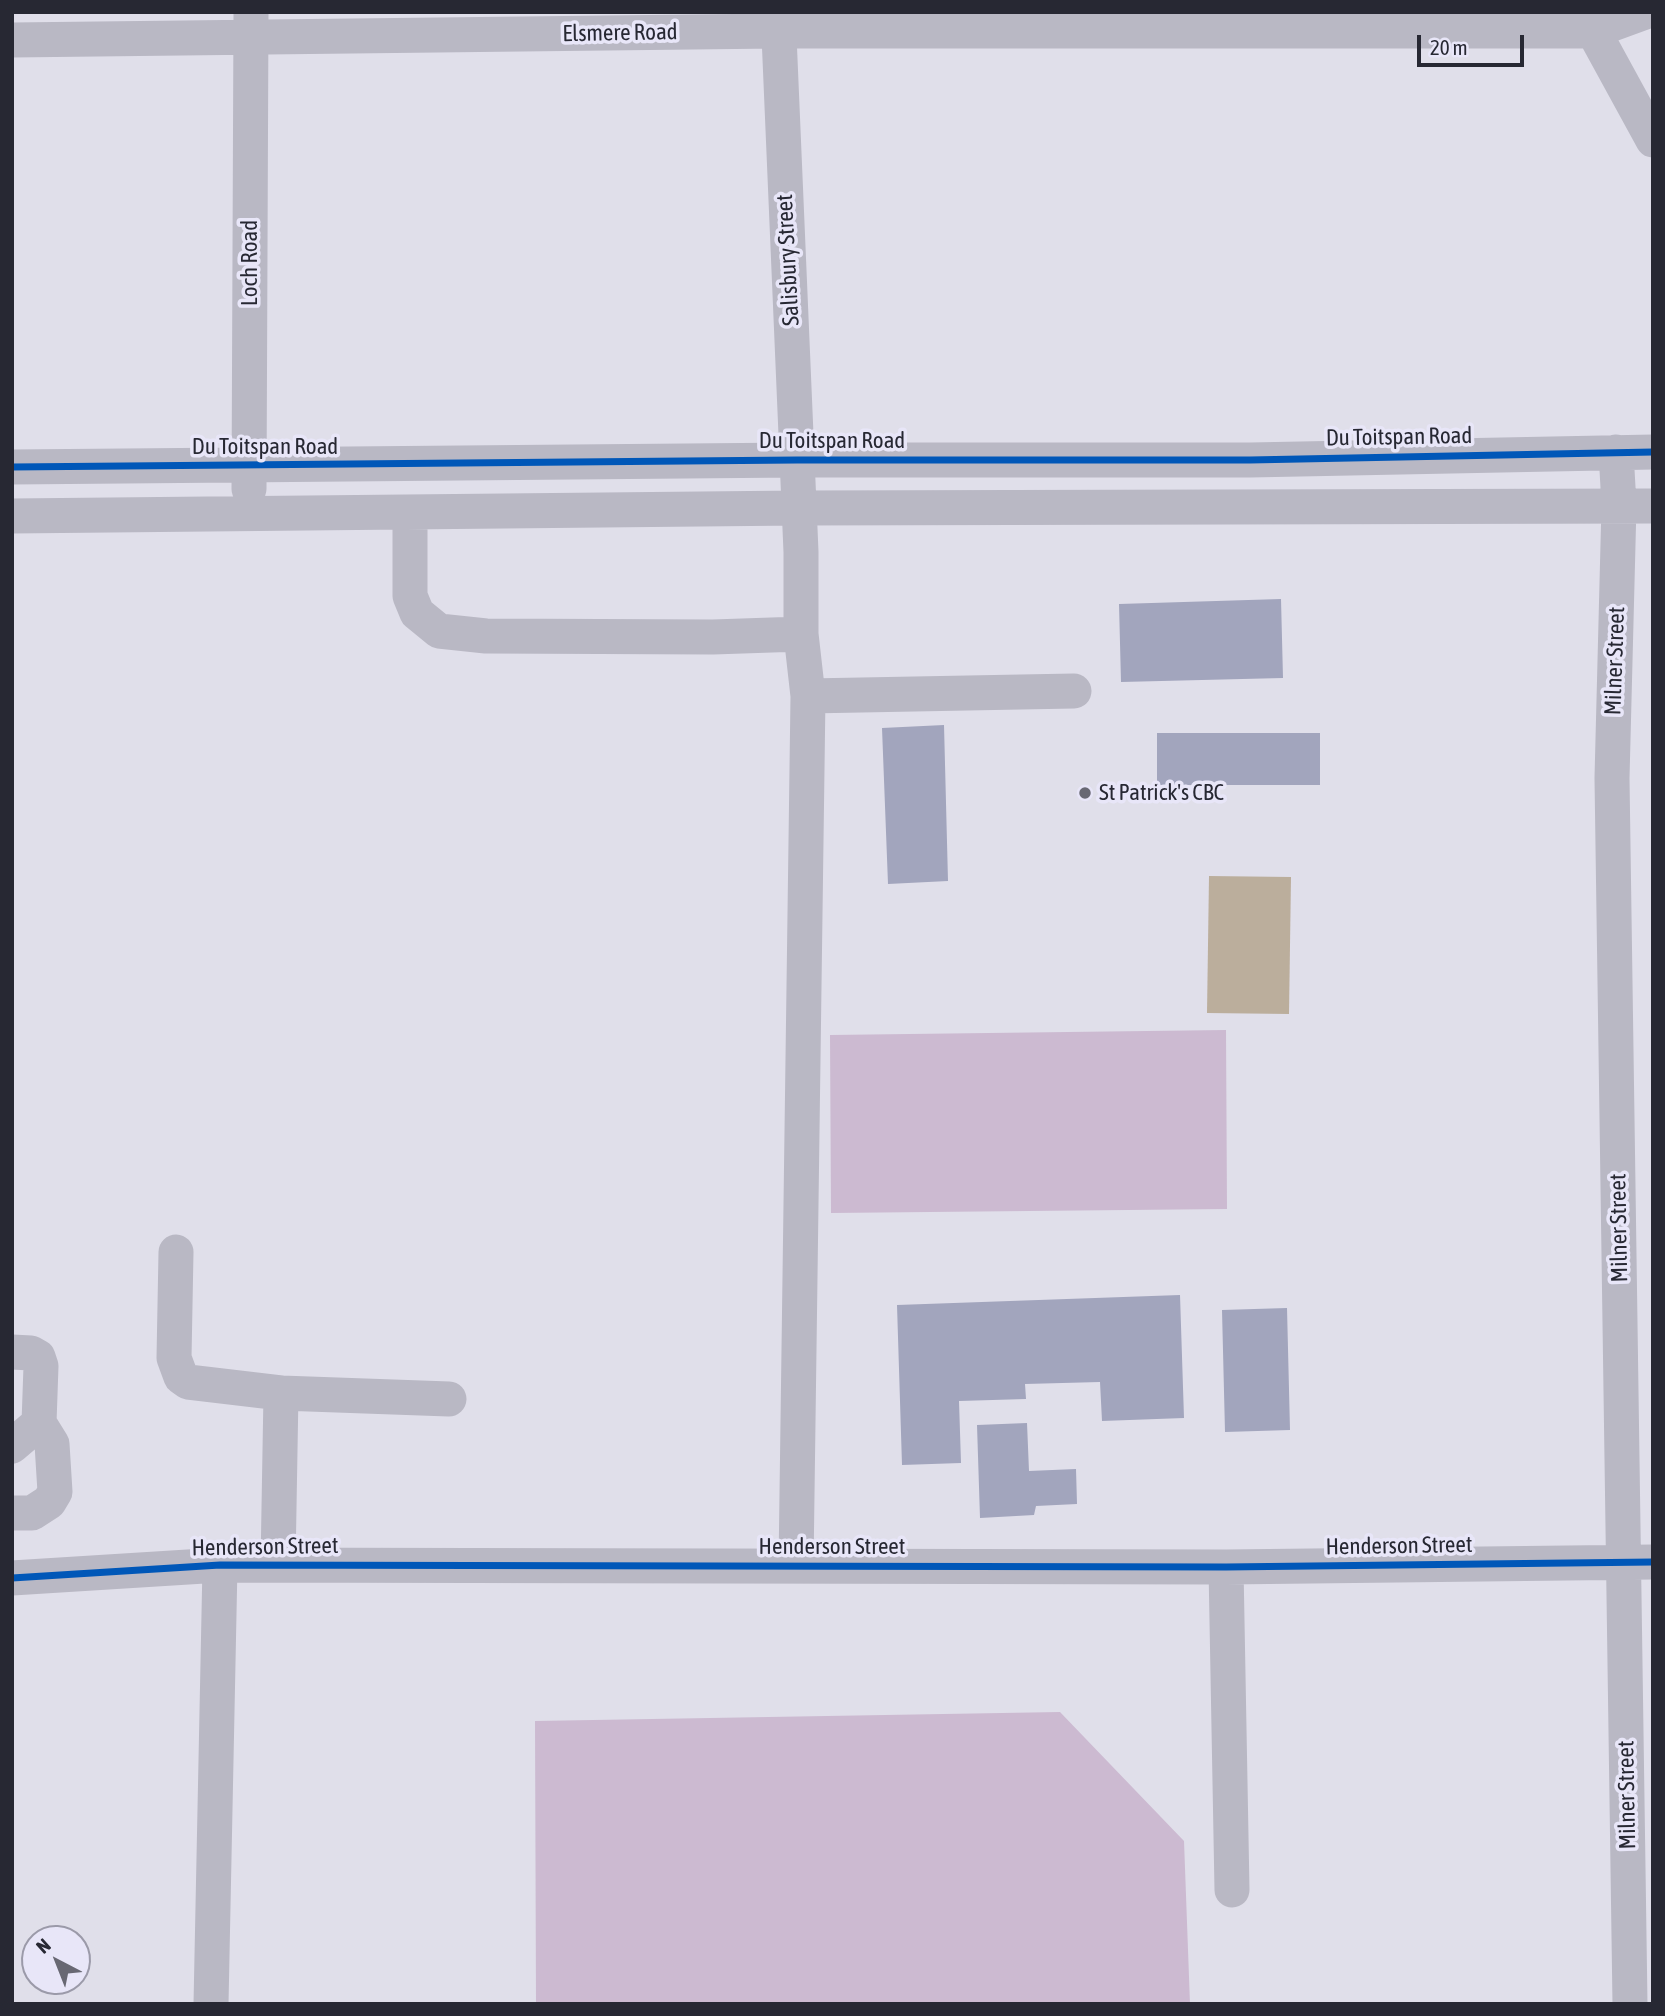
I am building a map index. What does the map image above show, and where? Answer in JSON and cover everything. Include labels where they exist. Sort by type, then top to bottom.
[{"type":"street","name":"Elsmere Road","points":[[12,40],[251,25],[777,21],[1588,21],[1645,12]]},
{"type":"street","name":"Salisbury Street","points":[[777,21],[799,508],[801,634],[808,696],[796,1566]]},
{"type":"street","points":[[1588,21],[1653,140]]},
{"type":"street","name":"Loch Road","points":[[247,514],[250,467],[251,25]]},
{"type":"street","name":"Milner Street","points":[[1616,452],[1636,506],[1612,778],[1639,1562],[1630,2004]]},
{"type":"street","name":"Du Toitspan Road","points":[[12,467],[250,467],[797,460],[1250,460],[1653,452]]},
{"type":"street","points":[[12,516],[799,508],[1636,506]]},
{"type":"street","points":[[410,512],[410,596],[417,613],[439,631],[486,636],[713,637],[801,634]]},
{"type":"street","points":[[808,696],[1074,691]]},
{"type":"street","points":[[176,1252],[174,1358],[181,1377],[188,1382],[281,1393],[449,1399]]},
{"type":"street","points":[[12,1352],[32,1353],[38,1357],[41,1366],[39,1423],[52,1444],[55,1492],[49,1502],[32,1513],[12,1513]]},
{"type":"street","points":[[278,1565],[281,1393]]},
{"type":"street","points":[[12,1446],[39,1423]]},
{"type":"street","name":"Henderson Street","points":[[12,1578],[220,1565],[1226,1567],[1639,1562]]},
{"type":"street","points":[[211,2004],[220,1565]]},
{"type":"street","points":[[1226,1567],[1232,1890]]},
{"type":"shaded area","points":[[1209,876],[1291,877],[1289,1014],[1207,1013]]},
{"type":"shaded area","points":[[1226,1030],[1227,1209],[831,1213],[830,1035]]},
{"type":"shaded area","points":[[1060,1712],[1184,1841],[1190,2004],[536,2004],[535,1721]]},
{"type":"building","points":[[1281,599],[1283,678],[1121,682],[1119,604]]},
{"type":"building","points":[[944,725],[948,881],[888,884],[882,728]]},
{"type":"building","points":[[1157,733],[1320,733],[1320,785],[1157,785]]},
{"type":"building","points":[[1180,1295],[1184,1418],[1102,1421],[1100,1382],[1025,1384],[1026,1399],[959,1401],[961,1463],[902,1465],[897,1305]]},
{"type":"building","points":[[1287,1308],[1290,1430],[1225,1432],[1222,1310]]},
{"type":"building","points":[[1027,1423],[1029,1471],[1076,1469],[1077,1504],[1036,1506],[1034,1515],[980,1518],[977,1425]]},
{"type":"cycle path","points":[[12,467],[797,460],[1250,460],[1653,452]]},
{"type":"cycle path","points":[[12,1578],[220,1565],[1226,1567],[1653,1562]]},
{"type":"place","name":"St Patrick's CBC","points":[[1085,793]]}]
